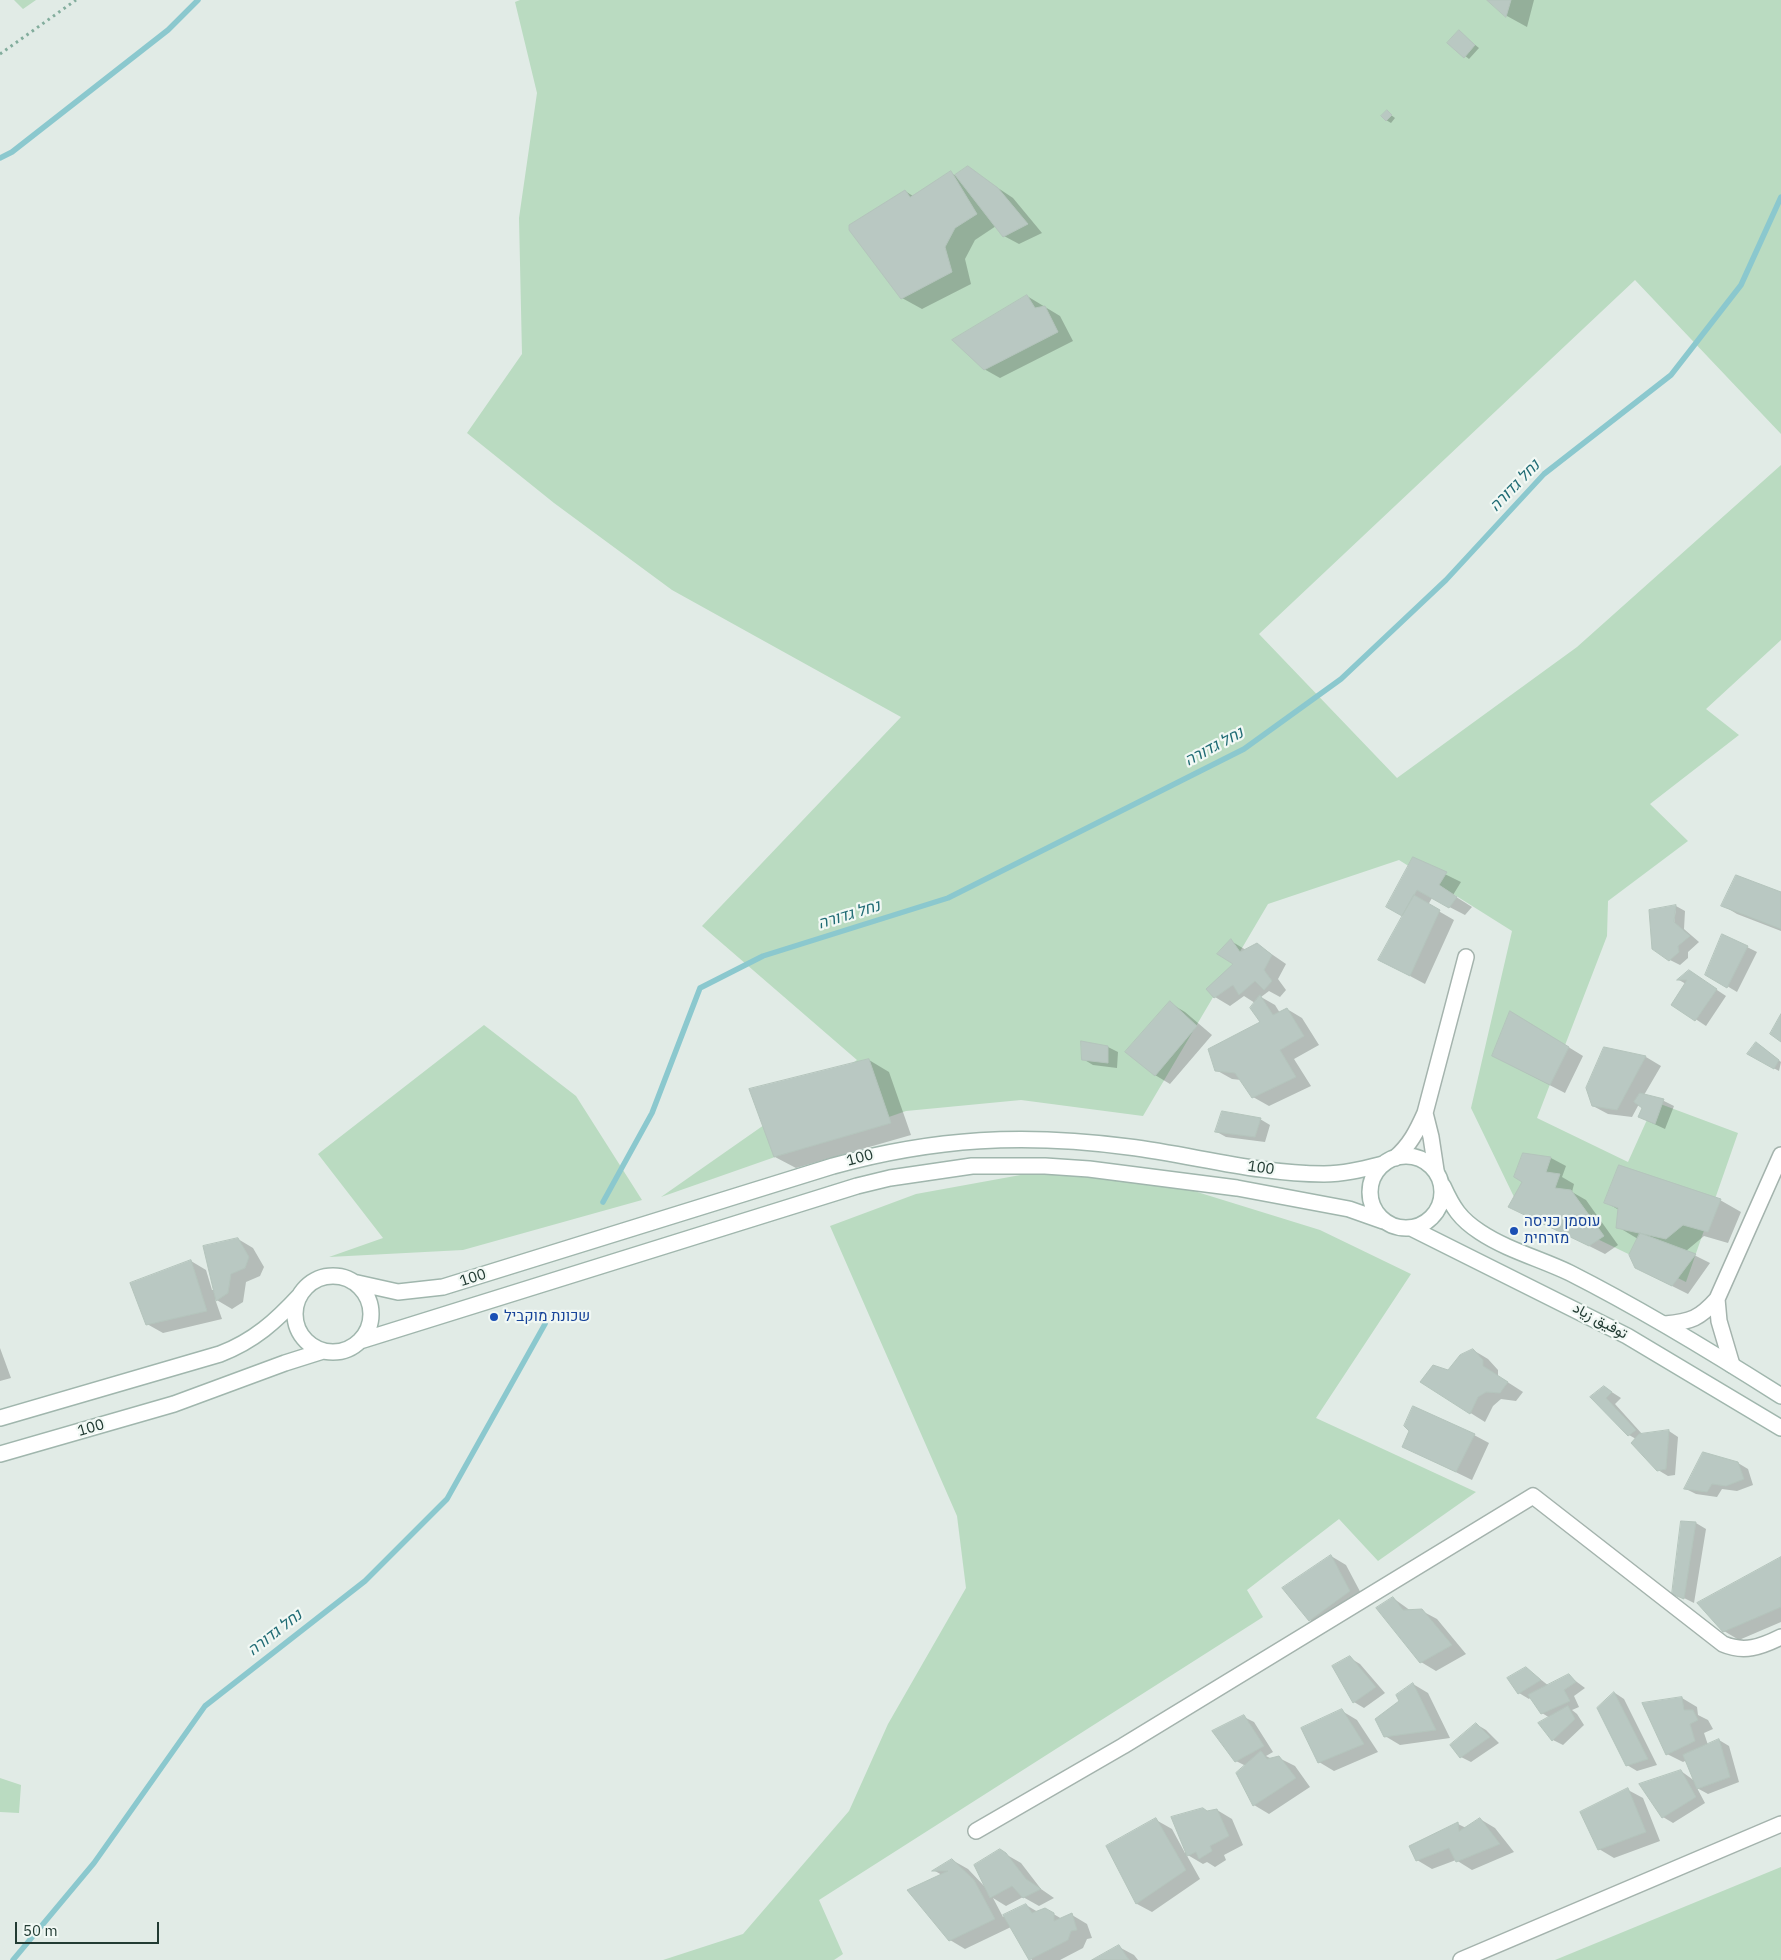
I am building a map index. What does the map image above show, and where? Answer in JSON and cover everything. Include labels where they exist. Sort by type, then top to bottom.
[{"type":"main road","points":[[1425,1113],[1432,1137],[1436,1170],[1443,1186],[1439,1209],[1422,1225],[1411,1228],[1392,1226],[1383,1221],[1376,1213],[1370,1193],[1374,1177],[1389,1161],[1406,1148],[1416,1134],[1425,1113],[1466,957]]},
{"type":"main road","name":"100","points":[[353,1282],[398,1292],[443,1287],[833,1166],[877,1154],[950,1143],[1017,1138],[1088,1142],[1266,1169],[1324,1174],[1348,1173],[1389,1161]]},
{"type":"main road","points":[[1665,1324],[1688,1323],[1706,1312],[1718,1300],[1781,1154]]},
{"type":"main road","points":[[1389,1161],[1415,1157],[1425,1160],[1436,1170]]},
{"type":"main road","name":"100","points":[[360,1341],[857,1186],[890,1178],[972,1166],[1089,1170],[1237,1188],[1349,1209],[1383,1221]]},
{"type":"main road","name":"توفيق زياد","points":[[1443,1186],[1454,1210],[1494,1241],[1569,1272],[1665,1324],[1781,1396]]},
{"type":"main road","name":"توفيق زياد","points":[[1411,1228],[1620,1331],[1781,1428]]},
{"type":"main road","points":[[0,1418],[220,1354],[242,1345],[261,1334],[308,1286],[318,1279],[330,1276],[342,1277],[353,1282],[363,1290],[369,1300],[372,1312],[370,1324],[360,1341],[345,1351],[332,1353],[323,1351],[308,1343],[299,1333],[295,1320],[295,1307],[300,1295]]},
{"type":"main road","points":[[1718,1300],[1718,1321],[1732,1365]]},
{"type":"main road","name":"100","points":[[0,1454],[174,1404],[285,1362],[323,1351]]},
{"type":"main road","points":[[976,1831],[1123,1746],[1533,1496],[1723,1644],[1735,1649],[1750,1649],[1781,1637]]},
{"type":"main road","points":[[1461,1960],[1781,1824]]},
{"type":"path","points":[[0,54],[76,0]]},
{"type":"green space","points":[[14,0],[36,0],[23,9]]},
{"type":"green space","points":[[520,0],[1781,0],[1781,434],[1635,280],[1259,634],[1397,778],[1577,647],[1781,465],[1781,640],[1706,709],[1739,735],[1650,804],[1688,841],[1608,901],[1607,936],[1537,1118],[1628,1162],[1655,1102],[1738,1133],[1686,1282],[1515,1199],[1471,1108],[1512,931],[1399,860],[1268,904],[1143,1116],[1021,1100],[906,1111],[661,1197],[857,1060],[702,926],[901,717],[672,590],[554,503],[467,433],[522,354],[519,218],[537,93],[515,2]]},
{"type":"green space","points":[[484,1025],[576,1096],[642,1200],[463,1250],[329,1257],[383,1238],[318,1154]]},
{"type":"green space","points":[[1026,1174],[1139,1174],[1320,1230],[1411,1274],[1316,1418],[1476,1492],[1378,1561],[1339,1519],[1247,1590],[1263,1617],[819,1900],[843,1954],[834,1960],[663,1960],[743,1934],[849,1811],[888,1724],[966,1588],[957,1516],[830,1226],[916,1194]]},
{"type":"green space","points":[[0,1778],[21,1785],[19,1813],[0,1812]]},
{"type":"green space","points":[[1781,1867],[1781,1960],[1555,1960]]},
{"type":"building","points":[[1487,0],[1511,0],[1506,17]]},
{"type":"building","points":[[1459,30],[1475,45],[1464,58],[1447,43]]},
{"type":"building","points":[[1387,110],[1392,115],[1386,121],[1381,116]]},
{"type":"building","points":[[968,166],[998,188],[1028,224],[1003,237],[955,175]]},
{"type":"building","points":[[951,171],[977,214],[955,228],[945,247],[952,272],[901,299],[849,230],[849,225],[905,190],[910,197]]},
{"type":"building","points":[[1027,295],[1035,308],[1045,306],[1058,332],[984,370],[952,340]]},
{"type":"building","points":[[1413,857],[1447,872],[1439,885],[1457,897],[1449,908],[1417,890],[1402,916],[1386,907]]},
{"type":"building","points":[[1736,875],[1781,892],[1781,929],[1721,906]]},
{"type":"building","points":[[1414,895],[1440,910],[1410,976],[1378,960]]},
{"type":"building","points":[[1676,905],[1674,922],[1690,936],[1678,946],[1679,952],[1669,961],[1652,949],[1649,910]]},
{"type":"building","points":[[1722,934],[1748,946],[1727,988],[1705,975]]},
{"type":"building","points":[[1231,939],[1240,952],[1257,943],[1272,955],[1264,970],[1272,981],[1264,990],[1255,981],[1239,995],[1233,985],[1214,998],[1206,989],[1233,964],[1217,954]]},
{"type":"building","points":[[1689,970],[1717,989],[1695,1021],[1671,1005],[1687,980],[1677,980]]},
{"type":"building","points":[[1260,995],[1273,1015],[1287,1008],[1304,1036],[1280,1050],[1296,1077],[1252,1098],[1235,1073],[1215,1071],[1208,1049],[1260,1022],[1250,1008]]},
{"type":"building","points":[[1170,1001],[1197,1026],[1155,1076],[1125,1052]]},
{"type":"building","points":[[1510,1011],[1569,1047],[1550,1085],[1492,1056]]},
{"type":"building","points":[[1781,1014],[1781,1042],[1770,1034]]},
{"type":"building","points":[[1081,1041],[1108,1046],[1108,1063],[1082,1060]]},
{"type":"building","points":[[1756,1042],[1779,1060],[1774,1069],[1747,1054]]},
{"type":"building","points":[[1604,1047],[1646,1056],[1617,1110],[1592,1106],[1586,1088]]},
{"type":"building","points":[[869,1059],[891,1123],[774,1157],[749,1089]]},
{"type":"building","points":[[1640,1093],[1664,1099],[1655,1124],[1638,1117],[1642,1108],[1634,1102]]},
{"type":"building","points":[[1222,1111],[1261,1118],[1255,1137],[1215,1132]]},
{"type":"building","points":[[1523,1153],[1551,1157],[1546,1172],[1560,1174],[1555,1188],[1571,1190],[1604,1236],[1589,1246],[1508,1207],[1522,1182],[1514,1177]]},
{"type":"building","points":[[1619,1165],[1721,1199],[1708,1232],[1683,1225],[1666,1239],[1616,1228],[1618,1208],[1604,1203]]},
{"type":"building","points":[[1640,1233],[1696,1254],[1672,1286],[1635,1268],[1629,1255]]},
{"type":"building","points":[[238,1238],[249,1257],[245,1268],[231,1274],[228,1293],[216,1301],[203,1246]]},
{"type":"building","points":[[191,1260],[207,1311],[146,1325],[130,1283]]},
{"type":"building","points":[[1473,1349],[1483,1360],[1483,1366],[1508,1382],[1500,1393],[1486,1392],[1478,1397],[1470,1414],[1420,1382],[1433,1365],[1448,1370],[1460,1355]]},
{"type":"building","points":[[1604,1386],[1612,1392],[1606,1398],[1636,1430],[1628,1436],[1590,1397]]},
{"type":"building","points":[[1413,1406],[1475,1434],[1456,1472],[1402,1447],[1409,1431],[1404,1426]]},
{"type":"building","points":[[1669,1430],[1666,1469],[1657,1471],[1631,1443],[1639,1434]]},
{"type":"building","points":[[1703,1452],[1738,1462],[1744,1479],[1726,1486],[1712,1484],[1707,1492],[1684,1489]]},
{"type":"building","points":[[1681,1521],[1696,1522],[1684,1599],[1672,1594]]},
{"type":"building","points":[[1331,1555],[1350,1591],[1309,1621],[1282,1588]]},
{"type":"building","points":[[1781,1557],[1781,1607],[1723,1632],[1697,1603]]},
{"type":"building","points":[[1393,1597],[1403,1610],[1422,1609],[1452,1645],[1420,1663],[1376,1608]]},
{"type":"building","points":[[1350,1656],[1376,1687],[1353,1703],[1332,1666]]},
{"type":"building","points":[[1526,1667],[1541,1680],[1518,1694],[1507,1678]]},
{"type":"building","points":[[1569,1674],[1576,1682],[1564,1690],[1570,1701],[1541,1714],[1528,1695]]},
{"type":"building","points":[[1413,1683],[1436,1730],[1384,1737],[1375,1719],[1399,1701],[1396,1695]]},
{"type":"building","points":[[1614,1692],[1648,1759],[1626,1766],[1597,1708]]},
{"type":"building","points":[[1682,1697],[1684,1710],[1693,1710],[1698,1720],[1690,1724],[1695,1741],[1666,1755],[1642,1703]]},
{"type":"building","points":[[1568,1706],[1575,1719],[1552,1741],[1538,1723]]},
{"type":"building","points":[[1342,1709],[1364,1744],[1318,1763],[1301,1728]]},
{"type":"building","points":[[1244,1715],[1264,1746],[1235,1762],[1212,1731]]},
{"type":"building","points":[[1476,1723],[1490,1737],[1460,1758],[1450,1745]]},
{"type":"building","points":[[1719,1739],[1730,1777],[1697,1789],[1683,1755]]},
{"type":"building","points":[[1261,1751],[1267,1759],[1279,1756],[1296,1778],[1253,1806],[1236,1773]]},
{"type":"building","points":[[1681,1770],[1696,1797],[1662,1818],[1639,1784]]},
{"type":"building","points":[[1628,1788],[1646,1832],[1598,1850],[1580,1812]]},
{"type":"building","points":[[1203,1808],[1207,1811],[1217,1809],[1229,1836],[1210,1846],[1212,1851],[1199,1859],[1196,1852],[1187,1856],[1171,1817]]},
{"type":"building","points":[[1156,1818],[1186,1870],[1136,1904],[1106,1846]]},
{"type":"building","points":[[1480,1818],[1500,1844],[1456,1862],[1449,1848],[1416,1861],[1409,1846],[1458,1822],[1459,1831]]},
{"type":"building","points":[[1000,1849],[1006,1853],[1026,1879],[1041,1889],[1023,1898],[1012,1886],[990,1898],[974,1865]]},
{"type":"building","points":[[952,1859],[974,1880],[995,1919],[949,1941],[907,1890],[948,1871],[932,1871]]},
{"type":"building","points":[[1026,1904],[1032,1913],[1045,1908],[1054,1913],[1054,1921],[1072,1913],[1077,1930],[1071,1931],[1068,1940],[1029,1960],[1003,1915]]},
{"type":"building","points":[[1119,1945],[1129,1960],[1092,1960]]},
{"type":"waterway","points":[[0,158],[12,152],[168,30],[198,0]]},
{"type":"waterway","name":"נחל גדורה","points":[[603,1202],[652,1113],[700,988],[763,956],[948,898],[1244,749],[1341,679],[1446,580],[1544,474],[1671,375],[1741,285],[1781,197]]},
{"type":"waterway","name":"נחל גדורה","points":[[13,1960],[94,1863],[205,1706],[365,1581],[447,1499],[545,1324]]},
{"type":"place","name":"עוסמן כניסה מזרחית","points":[[1514,1231]]},
{"type":"place","name":"שכונת מוקביל","points":[[494,1317]]}]
